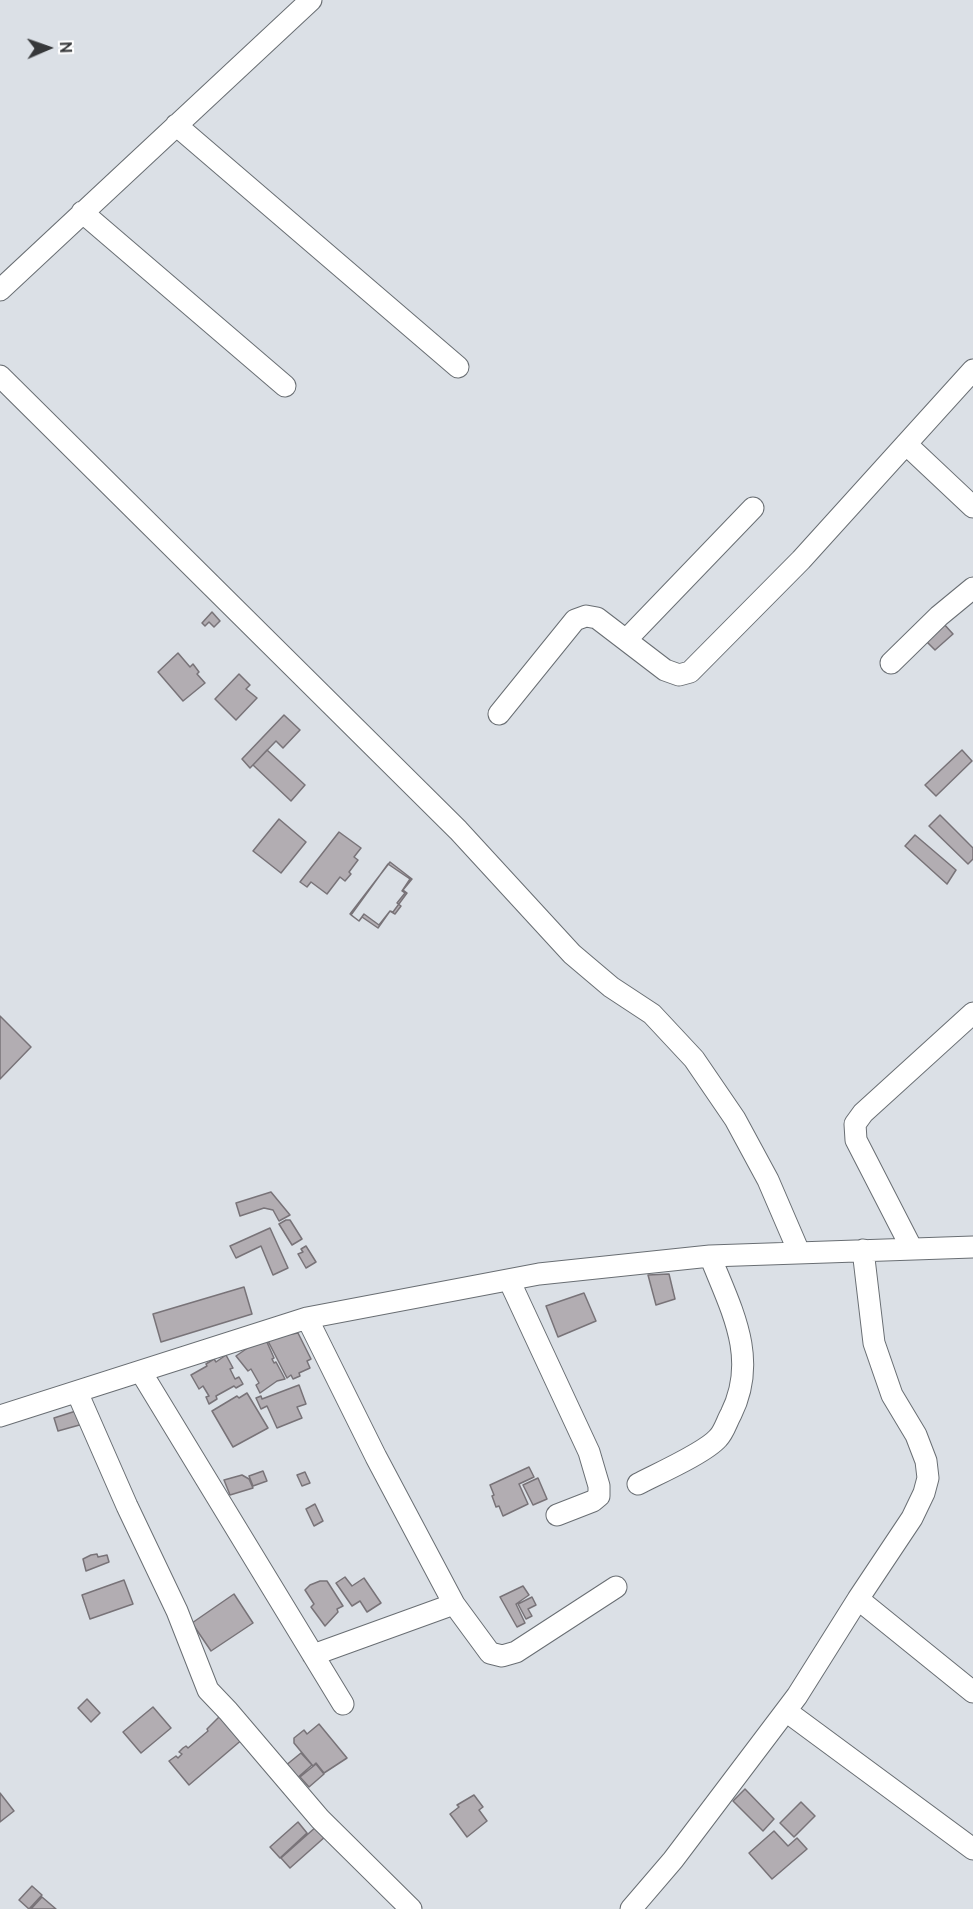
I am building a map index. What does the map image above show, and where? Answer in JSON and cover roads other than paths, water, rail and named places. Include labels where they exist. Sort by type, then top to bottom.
[{"type":"street","points":[[0,290],[311,0]]},
{"type":"street","points":[[176,125],[458,367]]},
{"type":"street","points":[[82,212],[285,386]]},
{"type":"street","points":[[499,714],[575,620],[586,616],[597,618],[665,670],[679,675],[690,672],[801,560],[973,370]]},
{"type":"street","points":[[0,376],[458,830],[573,954],[611,987],[652,1014],[694,1059],[735,1119],[768,1180],[799,1252]]},
{"type":"street","points":[[906,444],[973,507]]},
{"type":"street","points":[[626,640],[753,508]]},
{"type":"street","points":[[891,663],[939,616],[973,588]]},
{"type":"street","points":[[912,1249],[856,1140],[855,1124],[862,1113],[973,1013]]},
{"type":"street","points":[[0,1416],[307,1318],[539,1274],[710,1256],[973,1247]]},
{"type":"street","points":[[631,1909],[673,1860],[786,1712],[912,1518],[924,1493],[928,1478],[926,1461],[919,1443],[892,1395],[874,1343],[863,1250]]},
{"type":"street","points":[[638,1484],[700,1451],[718,1438],[736,1404],[744,1376],[744,1353],[735,1321],[710,1256]]},
{"type":"street","points":[[509,1280],[589,1452],[600,1486],[598,1496],[593,1501],[557,1515]]},
{"type":"street","points":[[307,1318],[376,1457],[454,1604],[490,1653],[502,1656],[516,1652],[616,1587]]},
{"type":"street","points":[[141,1372],[343,1704]]},
{"type":"street","points":[[77,1392],[127,1506],[177,1611],[208,1690],[320,1819],[411,1909]]},
{"type":"street","points":[[858,1599],[973,1691]]},
{"type":"street","points":[[313,1655],[454,1604]]},
{"type":"street","points":[[786,1712],[973,1849]]}]
